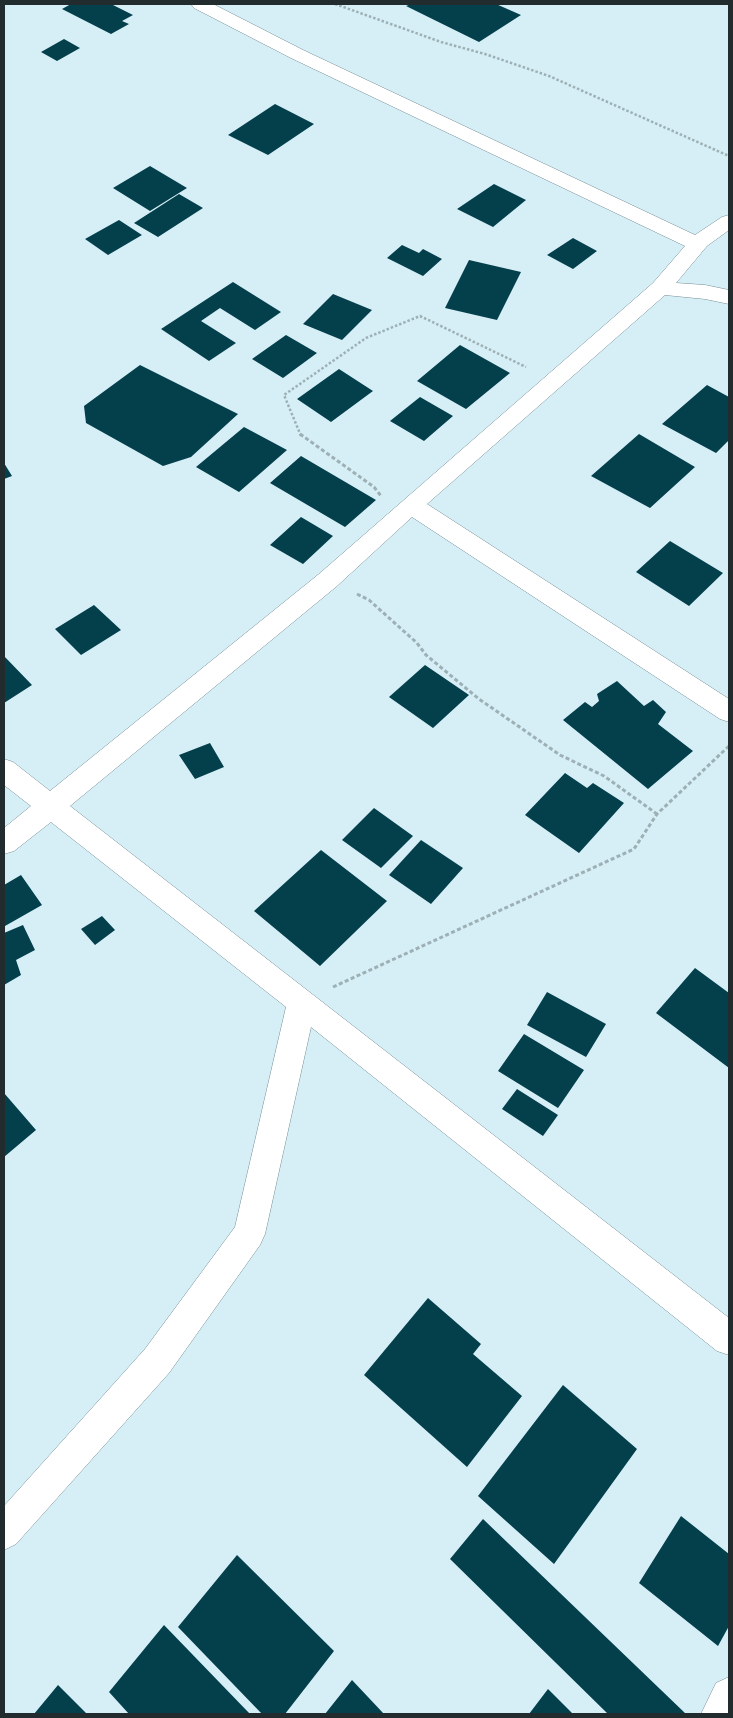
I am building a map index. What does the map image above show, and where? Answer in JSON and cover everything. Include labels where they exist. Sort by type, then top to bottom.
[{"type":"street","points":[[200,4],[297,54],[697,244]]},
{"type":"street","points":[[4,843],[328,580],[404,511],[660,288],[697,244],[729,221]]},
{"type":"street","points":[[660,288],[705,292],[729,297]]},
{"type":"street","points":[[404,511],[729,712]]},
{"type":"street","points":[[4,770],[729,1339]]},
{"type":"street","points":[[4,1532],[157,1362],[249,1234],[302,1002]]},
{"type":"street","points":[[720,1714],[729,1696]]},
{"type":"path","points":[[335,4],[441,42],[530,69],[729,156]]},
{"type":"path","points":[[404,511],[374,487],[300,435],[284,395],[366,338],[420,316],[553,381]]},
{"type":"path","points":[[328,580],[369,600],[417,643],[426,656],[480,699],[560,755],[604,776],[657,814]]},
{"type":"path","points":[[302,1002],[634,849],[657,814],[729,746]]},
{"type":"building","points":[[71,4],[111,4],[133,15],[122,21],[129,24],[111,34],[62,9]]},
{"type":"building","points":[[411,4],[496,4],[521,15],[479,42],[406,6]]},
{"type":"building","points":[[64,39],[80,48],[57,61],[41,52]]},
{"type":"building","points":[[275,104],[314,124],[268,155],[228,135]]},
{"type":"building","points":[[150,166],[187,188],[150,211],[113,188]]},
{"type":"building","points":[[494,184],[526,200],[493,227],[457,209]]},
{"type":"building","points":[[179,194],[203,208],[158,237],[134,223]]},
{"type":"building","points":[[119,220],[142,235],[108,255],[85,239]]},
{"type":"building","points":[[573,238],[597,251],[573,269],[547,255]]},
{"type":"building","points":[[402,245],[419,253],[423,249],[442,259],[423,276],[387,258]]},
{"type":"building","points":[[469,260],[521,272],[497,320],[445,308]]},
{"type":"building","points":[[233,282],[281,312],[255,330],[220,308],[201,321],[236,343],[209,361],[161,329]]},
{"type":"building","points":[[333,294],[372,310],[342,340],[303,324]]},
{"type":"building","points":[[286,335],[317,353],[283,378],[252,359]]},
{"type":"building","points":[[460,345],[510,373],[466,409],[417,381]]},
{"type":"building","points":[[140,365],[238,414],[191,457],[163,466],[86,423],[84,406]]},
{"type":"building","points":[[339,369],[373,391],[331,422],[297,399]]},
{"type":"building","points":[[707,385],[729,397],[729,440],[716,453],[662,424]]},
{"type":"building","points":[[420,397],[453,416],[424,441],[390,421]]},
{"type":"building","points":[[244,427],[287,450],[239,492],[196,467]]},
{"type":"building","points":[[639,434],[695,467],[650,508],[591,476]]},
{"type":"building","points":[[301,456],[376,500],[345,527],[270,483]]},
{"type":"building","points":[[4,463],[12,476],[4,479]]},
{"type":"building","points":[[301,517],[333,536],[303,564],[270,545]]},
{"type":"building","points":[[670,541],[723,573],[689,606],[636,572]]},
{"type":"building","points":[[94,605],[121,630],[81,655],[55,629]]},
{"type":"building","points":[[4,656],[32,685],[4,703]]},
{"type":"building","points":[[425,665],[469,695],[433,728],[389,697]]},
{"type":"building","points":[[617,681],[644,706],[653,700],[666,712],[658,724],[693,751],[648,789],[563,720],[585,702],[592,707],[599,701],[597,694]]},
{"type":"building","points":[[210,743],[224,767],[195,779],[179,755]]},
{"type":"building","points":[[565,773],[587,788],[593,783],[624,803],[579,853],[525,815]]},
{"type":"building","points":[[374,808],[413,836],[381,868],[342,840]]},
{"type":"building","points":[[421,840],[463,868],[431,904],[389,875]]},
{"type":"building","points":[[321,850],[387,901],[320,966],[254,911]]},
{"type":"building","points":[[21,875],[42,905],[5,926],[4,885]]},
{"type":"building","points":[[102,916],[115,930],[95,945],[81,929]]},
{"type":"building","points":[[23,925],[35,950],[16,960],[21,975],[4,985],[4,933]]},
{"type":"building","points":[[695,968],[729,993],[729,1068],[656,1013]]},
{"type":"building","points":[[547,992],[606,1024],[586,1057],[527,1025]]},
{"type":"building","points":[[524,1034],[584,1070],[558,1108],[498,1071]]},
{"type":"building","points":[[517,1089],[558,1115],[543,1136],[502,1109]]},
{"type":"building","points":[[4,1093],[36,1130],[4,1157]]},
{"type":"building","points":[[428,1298],[481,1344],[473,1354],[522,1396],[467,1467],[364,1375]]},
{"type":"building","points":[[563,1385],[637,1449],[554,1564],[478,1496]]},
{"type":"building","points":[[681,1516],[729,1554],[729,1626],[718,1646],[639,1583]]},
{"type":"building","points":[[483,1519],[686,1714],[608,1714],[450,1559]]},
{"type":"building","points":[[237,1555],[334,1651],[285,1714],[262,1714],[178,1627]]},
{"type":"building","points":[[164,1625],[250,1714],[129,1714],[109,1692]]},
{"type":"building","points":[[352,1680],[384,1714],[325,1714]]},
{"type":"building","points":[[58,1685],[87,1714],[34,1714]]},
{"type":"building","points":[[548,1689],[573,1714],[529,1714]]}]
